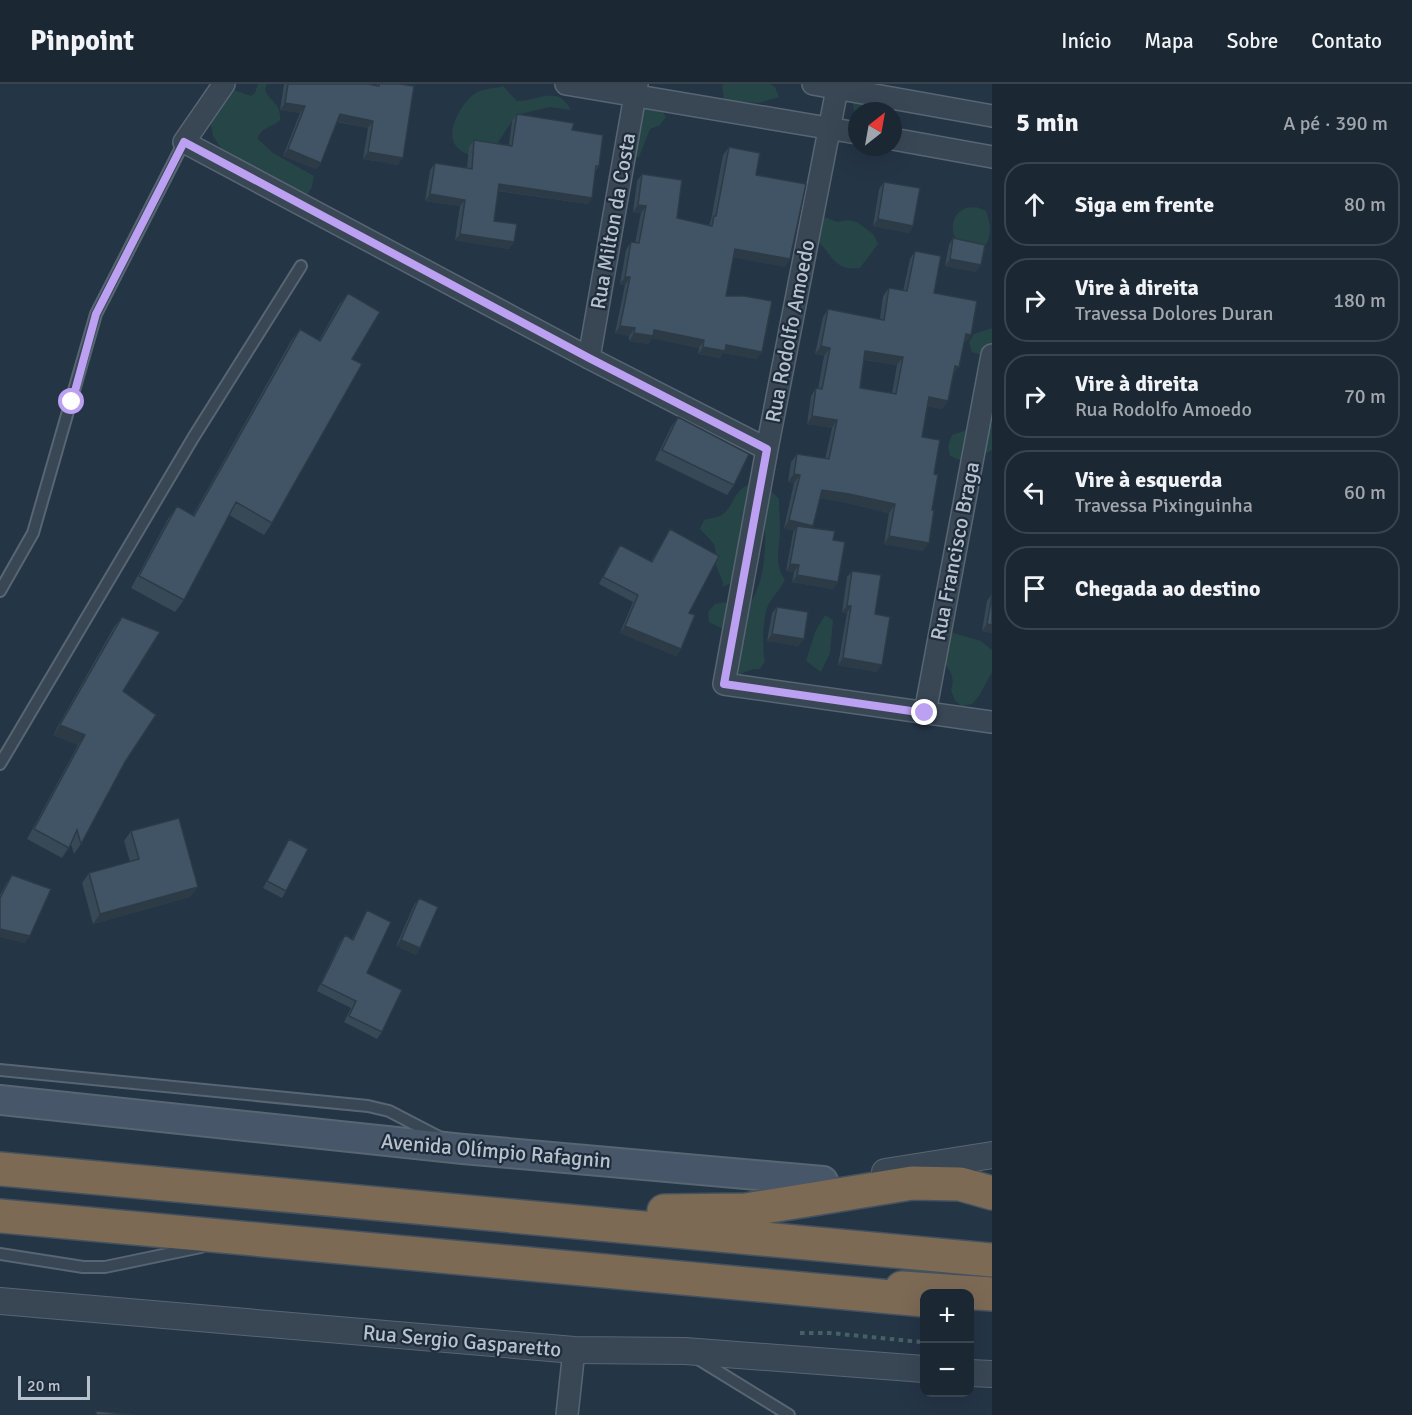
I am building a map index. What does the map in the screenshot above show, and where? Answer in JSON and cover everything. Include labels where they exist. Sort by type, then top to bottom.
[{"type":"highway","points":[[0,1169],[992,1260]]},
{"type":"highway","points":[[746,1210],[823,1181]]},
{"type":"highway","points":[[472,1213],[746,1210],[912,1183],[960,1184],[992,1193]]},
{"type":"highway","points":[[0,1216],[920,1300]]},
{"type":"highway","points":[[472,1259],[992,1294]]},
{"type":"highway","points":[[974,1304],[992,1306]]},
{"type":"main road","name":"Avenida Olímpio Rafagnin","points":[[0,1100],[463,1149],[823,1181]]},
{"type":"street","points":[[224,84],[184,142],[589,358],[767,449]]},
{"type":"street","points":[[566,84],[636,90],[848,131]]},
{"type":"street","points":[[813,84],[838,86],[992,116]]},
{"type":"street","name":"Rua Rodolfo Amoedo","points":[[838,86],[724,684],[925,713]]},
{"type":"street","name":"Rua Milton da Costa","points":[[589,358],[636,90]]},
{"type":"street","points":[[902,142],[992,157]]},
{"type":"street","name":"Rua Francisco Braga","points":[[925,713],[992,355]]},
{"type":"street","points":[[925,713],[992,722]]},
{"type":"street","name":"Avenida Olímpio Rafagnin","points":[[823,1181],[992,1155]]},
{"type":"street","name":"Rua Sergio Gasparetto","points":[[0,1301],[574,1350],[685,1351],[920,1369]]},
{"type":"street","points":[[567,1415],[574,1350]]},
{"type":"street","points":[[974,1372],[992,1374]]},
{"type":"lane","points":[[0,591],[33,533],[96,314],[184,142]]},
{"type":"lane","points":[[0,764],[193,438],[301,266]]},
{"type":"lane","points":[[0,1070],[368,1106],[388,1111],[463,1149]]},
{"type":"lane","points":[[0,1254],[83,1267],[105,1266],[246,1238]]},
{"type":"lane","points":[[685,1351],[789,1415]]},
{"type":"green space","points":[[258,84],[267,84],[265,90],[279,110],[280,120],[261,132],[258,139],[273,153],[314,176],[312,187],[306,196],[225,154],[213,136],[210,119],[231,89],[251,96],[255,93]]},
{"type":"green space","points":[[724,84],[770,84],[775,87],[779,97],[759,103],[724,101],[722,86]]},
{"type":"green space","points":[[503,86],[517,101],[554,96],[566,102],[571,110],[550,107],[520,114],[512,121],[497,144],[469,155],[458,149],[452,137],[454,123],[461,108],[476,93]]},
{"type":"green space","points":[[641,106],[660,108],[666,117],[660,125],[650,129],[639,157],[630,158]]},
{"type":"green space","points":[[976,207],[986,211],[990,228],[989,238],[980,251],[958,241],[953,232],[953,222],[958,213],[967,208]]},
{"type":"green space","points":[[817,214],[837,222],[848,220],[857,222],[873,234],[878,244],[860,268],[843,267],[838,264],[813,238]]},
{"type":"green space","points":[[992,328],[992,356],[972,352],[969,342],[974,334]]},
{"type":"green space","points":[[982,425],[992,425],[992,450],[967,463],[950,456],[948,446],[952,435]]},
{"type":"green space","points":[[751,483],[767,489],[779,499],[778,561],[785,580],[769,604],[766,613],[763,642],[765,661],[760,669],[726,679],[714,673],[719,665],[727,631],[709,622],[708,612],[715,604],[725,602],[733,609],[745,612],[754,596],[764,563],[764,517],[767,496],[738,574],[732,582],[723,587],[715,563],[714,544],[700,529],[704,520],[724,513],[740,490]]},
{"type":"green space","points":[[825,615],[833,620],[830,653],[821,672],[806,661],[815,632]]},
{"type":"green space","points":[[950,632],[981,641],[992,650],[992,672],[972,704],[962,706],[955,701],[951,690],[952,676],[939,656]]},
{"type":"building","points":[[288,84],[414,86],[403,158],[368,152],[373,121],[340,114],[321,163],[288,149],[305,106],[285,103]]},
{"type":"building","points":[[517,114],[574,123],[572,130],[603,135],[592,198],[499,184],[494,221],[517,224],[514,242],[460,234],[465,200],[430,194],[435,163],[472,169],[474,140],[512,146]]},
{"type":"building","points":[[729,147],[760,153],[756,175],[806,184],[790,259],[735,249],[726,296],[744,296],[772,301],[762,352],[726,345],[725,351],[703,347],[704,340],[654,330],[653,336],[634,333],[635,328],[620,326],[630,277],[625,277],[631,242],[639,243],[646,206],[638,205],[642,174],[682,180],[677,218],[712,226],[714,216],[716,216]]},
{"type":"building","points":[[884,182],[920,188],[913,226],[878,219]]},
{"type":"building","points":[[953,238],[985,245],[981,265],[950,259]]},
{"type":"building","points":[[915,251],[941,256],[934,293],[977,301],[971,335],[966,334],[959,367],[955,366],[948,401],[929,397],[922,437],[940,440],[934,474],[938,475],[929,543],[889,536],[895,504],[849,494],[822,490],[813,526],[789,520],[800,475],[794,474],[797,454],[829,459],[837,420],[812,416],[816,388],[822,389],[830,348],[821,346],[828,309],[884,320],[889,288],[907,291]],"holes":[[[865,351],[903,357],[896,394],[860,388]]]},
{"type":"building","points":[[348,293],[380,312],[352,359],[362,364],[272,523],[236,502],[184,600],[139,576],[177,506],[194,516],[300,329],[320,341]]},
{"type":"building","points":[[678,417],[749,454],[734,485],[662,450]]},
{"type":"building","points":[[797,526],[835,531],[833,540],[845,542],[838,582],[797,575],[799,565],[790,564]]},
{"type":"building","points":[[670,529],[719,556],[689,613],[695,615],[681,649],[625,626],[638,595],[603,577],[620,545],[652,562]]},
{"type":"building","points":[[852,571],[881,575],[875,614],[890,617],[882,665],[843,658],[851,606],[847,606]]},
{"type":"building","points":[[992,595],[992,625],[987,624]]},
{"type":"building","points":[[777,607],[808,612],[804,639],[772,634]]},
{"type":"building","points":[[122,617],[160,632],[123,691],[156,715],[125,762],[81,844],[77,830],[69,848],[34,829],[85,735],[60,725]]},
{"type":"building","points":[[179,818],[198,887],[100,914],[89,873],[139,859],[131,831]]},
{"type":"building","points":[[289,839],[308,849],[286,891],[267,881]]},
{"type":"building","points":[[12,875],[51,889],[30,936],[0,929],[0,898]]},
{"type":"building","points":[[419,898],[438,907],[420,948],[401,940]]},
{"type":"building","points":[[367,910],[391,922],[367,973],[402,990],[382,1032],[349,1016],[356,1001],[321,984],[345,935],[353,940]]},
{"type":"building","points":[[96,1411],[134,1415],[96,1415]]},
{"type":"route","points":[[72,402],[96,314],[184,142],[589,358],[767,449],[724,684],[925,713]]}]
